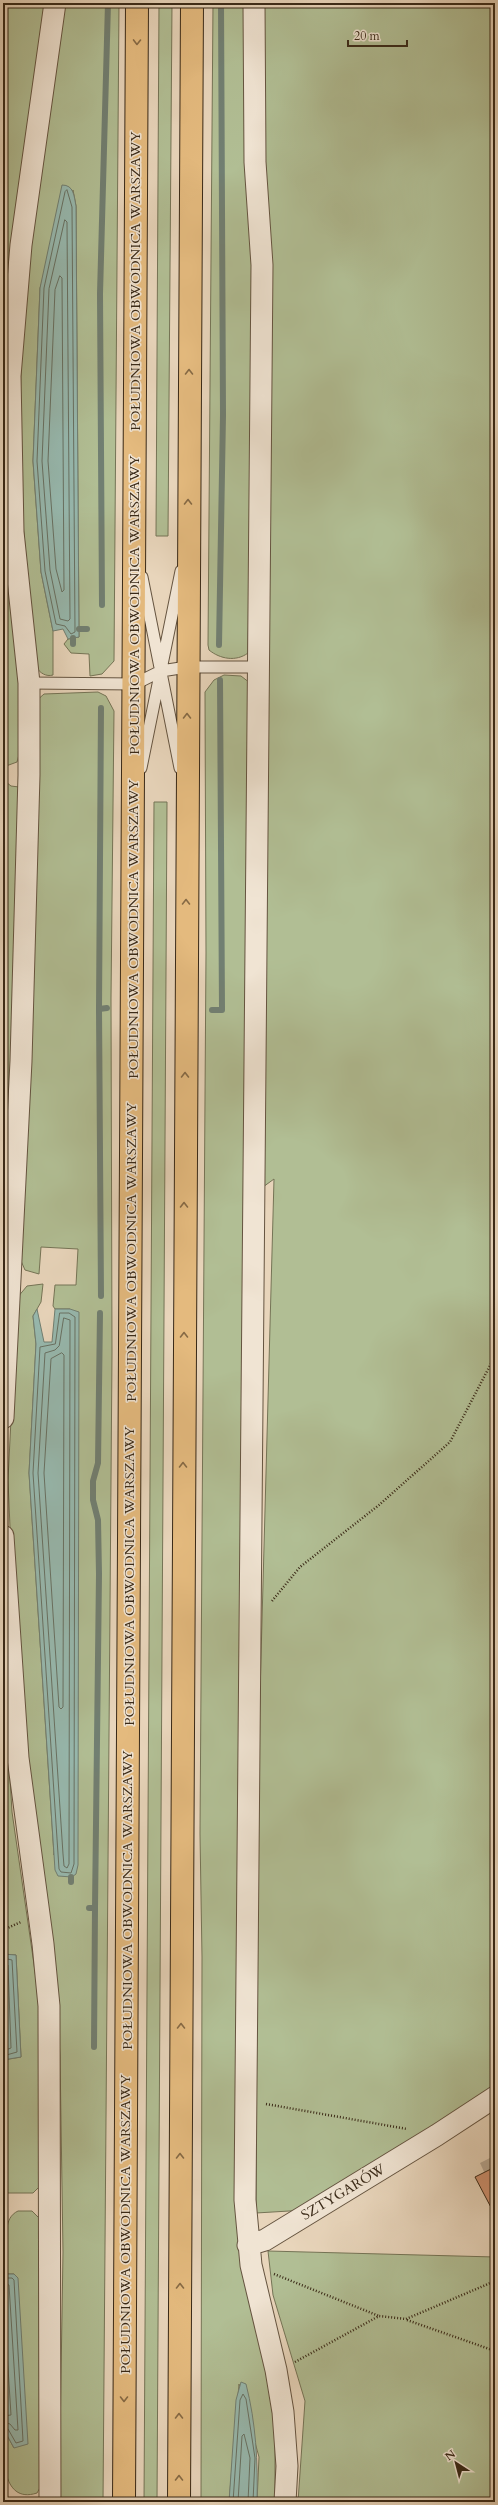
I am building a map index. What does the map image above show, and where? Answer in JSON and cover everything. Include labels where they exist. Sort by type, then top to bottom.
[{"type":"highway","name":"POŁUDNIOWA OBWODNICA WARSZAWY","points":[[124,2502],[135,684],[134,538],[137,3]]},
{"type":"highway","points":[[179,2502],[186,802],[192,3]]},
{"type":"street","points":[[3,1418],[22,1061],[28,878],[29,683],[13,532],[10,376],[21,245],[55,3]]},
{"type":"street","points":[[254,3],[255,162],[262,265],[246,2200],[248,2245],[251,2265],[276,2370],[283,2412],[287,2466],[285,2502]]},
{"type":"street","points":[[3,1536],[18,1758],[43,1944],[49,2006],[50,2502]]},
{"type":"street","name":"SZTYGARÓW","points":[[248,2245],[265,2240],[437,2135],[495,2097]]},
{"type":"lane","points":[[134,804],[188,535]]},
{"type":"lane","points":[[134,538],[186,802]]},
{"type":"lane","points":[[29,683],[135,684],[161,671],[187,667],[259,667]]},
{"type":"path","points":[[270,1602],[300,1567],[379,1505],[450,1442],[495,1356]]},
{"type":"path","points":[[246,2100],[437,2135]]},
{"type":"path","points":[[251,2265],[379,2316],[406,2320],[495,2351]]},
{"type":"path","points":[[406,2320],[495,2281]]},
{"type":"path","points":[[276,2370],[379,2316]]},
{"type":"green space","points":[[3,3],[48,3],[12,253],[17,628],[21,747],[17,762],[6,766],[6,782],[11,786],[19,787],[21,932],[3,1257]]},
{"type":"green space","points":[[63,3],[119,3],[114,661],[102,674],[90,676],[89,654],[71,653],[64,644],[68,639],[79,637],[76,206],[73,190],[40,288],[33,461],[41,572],[53,631],[53,675],[43,674],[36,667],[21,501],[19,437],[24,277]]},
{"type":"green space","points":[[159,3],[172,3],[168,536],[156,536]]},
{"type":"green space","points":[[213,3],[246,3],[255,279],[248,653],[238,658],[218,656],[209,650],[208,645]]},
{"type":"green space","points":[[262,3],[495,3],[495,2086],[387,2159],[306,2210],[256,2213],[256,1842],[274,1179],[263,1187],[264,183]]},
{"type":"green space","points":[[224,675],[241,676],[250,683],[237,2151],[275,2431],[275,2502],[257,2502],[259,2457],[239,2384],[229,2502],[201,2502],[202,1957],[200,1834],[206,953],[205,692],[214,680]]},
{"type":"green space","points":[[98,692],[106,696],[114,711],[111,998],[112,1353],[103,2502],[59,2502],[63,2252],[60,2055],[54,1961],[31,1832],[11,1550],[8,1480],[17,1298],[27,1286],[43,1284],[41,1302],[33,1316],[36,1344],[29,1473],[54,1855],[70,1309],[55,1309],[53,1306],[55,1285],[76,1285],[78,1249],[41,1247],[39,1274],[25,1270],[18,1254],[35,702],[44,694]]},
{"type":"green space","points":[[154,802],[167,802],[157,2502],[144,2502]]},
{"type":"green space","points":[[3,1664],[12,1812],[40,2006],[39,2187],[33,2193],[3,2193],[3,2060],[21,2057],[16,1955],[3,1954]]},
{"type":"green space","points":[[18,2211],[32,2211],[40,2219],[41,2486],[37,2493],[25,2495],[16,2491],[10,2484],[6,2474],[3,2450],[3,2428],[14,2448],[14,2274],[3,2274],[3,2253],[7,2252],[8,2223],[13,2214]]},
{"type":"green space","points":[[268,2251],[495,2257],[495,2502],[298,2502],[305,2401],[273,2295]]},
{"type":"water","points":[[62,185],[66,185],[73,192],[76,206],[79,637],[68,639],[63,629],[53,631],[41,572],[33,461],[40,288]]},
{"type":"water","points":[[37,1309],[44,1342],[52,1342],[55,1309],[70,1309],[79,1312],[78,1865],[76,1874],[72,1877],[58,1876],[55,1870],[29,1473],[36,1344],[33,1316]]},
{"type":"water","points":[[3,1954],[16,1955],[21,2057],[3,2060]]},
{"type":"water","points":[[3,2274],[14,2274],[18,2278],[28,2444],[14,2448],[3,2428]]},
{"type":"water","points":[[241,2382],[246,2384],[254,2428],[257,2457],[257,2502],[229,2502],[236,2400]]},
{"type":"building","points":[[495,2167],[495,2215],[475,2177]]},
{"type":"waterway","points":[[102,605],[100,294],[108,3]]},
{"type":"waterway","points":[[219,645],[223,415],[221,3]]},
{"type":"waterway","points":[[79,629],[87,629]]},
{"type":"waterway","points":[[73,638],[73,644]]},
{"type":"waterway","points":[[212,1010],[222,1010],[220,680]]},
{"type":"waterway","points":[[99,1009],[101,708]]},
{"type":"waterway","points":[[101,1296],[99,1009],[107,1008]]},
{"type":"waterway","points":[[95,1908],[99,1574],[98,1520],[93,1500],[93,1481],[98,1463],[100,1313]]},
{"type":"waterway","points":[[71,1877],[71,1882]]},
{"type":"waterway","points":[[89,1908],[95,1908],[94,2047]]}]
